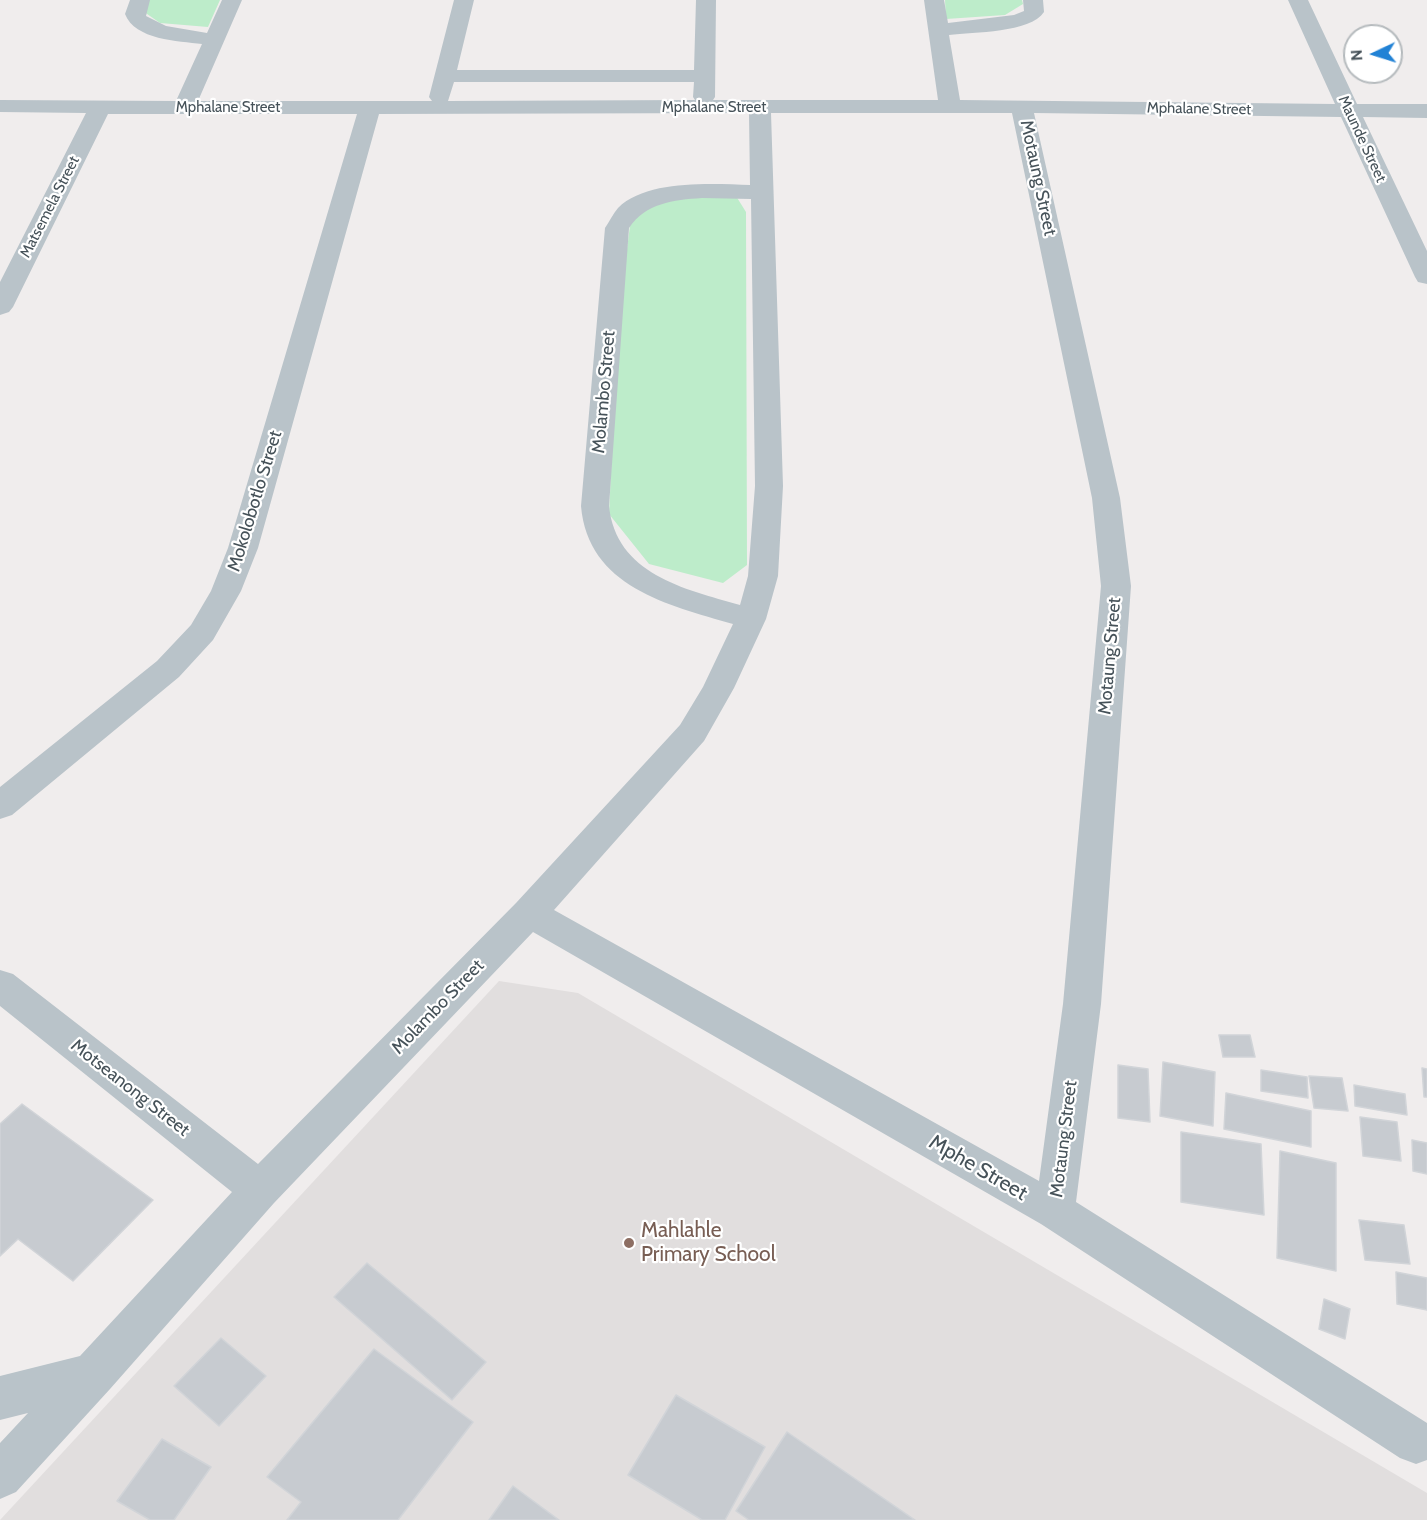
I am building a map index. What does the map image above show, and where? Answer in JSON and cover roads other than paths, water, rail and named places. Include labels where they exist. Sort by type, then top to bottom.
[{"type":"street","points":[[141,0],[135,10],[135,17],[142,24],[152,29],[215,40]]},
{"type":"street","points":[[184,108],[232,0]]},
{"type":"street","points":[[437,107],[464,0]]},
{"type":"street","points":[[704,108],[706,0]]},
{"type":"street","points":[[934,0],[950,106]]},
{"type":"street","points":[[940,30],[1017,21],[1029,17],[1034,12],[1033,0]]},
{"type":"street","name":"Maunde Street","points":[[1298,0],[1427,277]]},
{"type":"street","points":[[446,76],[704,76]]},
{"type":"street","name":"Mphalane Street","points":[[0,106],[760,108],[950,106],[1427,111]]},
{"type":"street","name":"Matsemela Street","points":[[0,307],[100,107]]},
{"type":"street","name":"Motaung Street","points":[[1022,107],[1106,498],[1116,585],[1082,1004],[1055,1211]]},
{"type":"street","name":"Mokolobotlo Street","points":[[0,806],[168,669],[202,632],[226,591],[243,548],[370,108]]},
{"type":"street","name":"Molambo Street","points":[[0,1476],[260,1190],[529,914],[692,733],[722,679],[751,619],[763,576],[769,486],[760,192],[760,108]]},
{"type":"street","name":"Molambo Street","points":[[751,619],[677,596],[649,584],[625,569],[609,551],[599,532],[595,506],[617,228],[620,219],[637,204],[673,194],[760,192]]},
{"type":"street","name":"Mphe Street","points":[[529,914],[1055,1211],[1416,1442]]},
{"type":"street","name":"Motseanong Street","points":[[0,985],[260,1190]]},
{"type":"street","points":[[0,1398],[95,1374]]},
{"type":"place","name":"Mahlahle Primary School","points":[[629,1243]]}]
